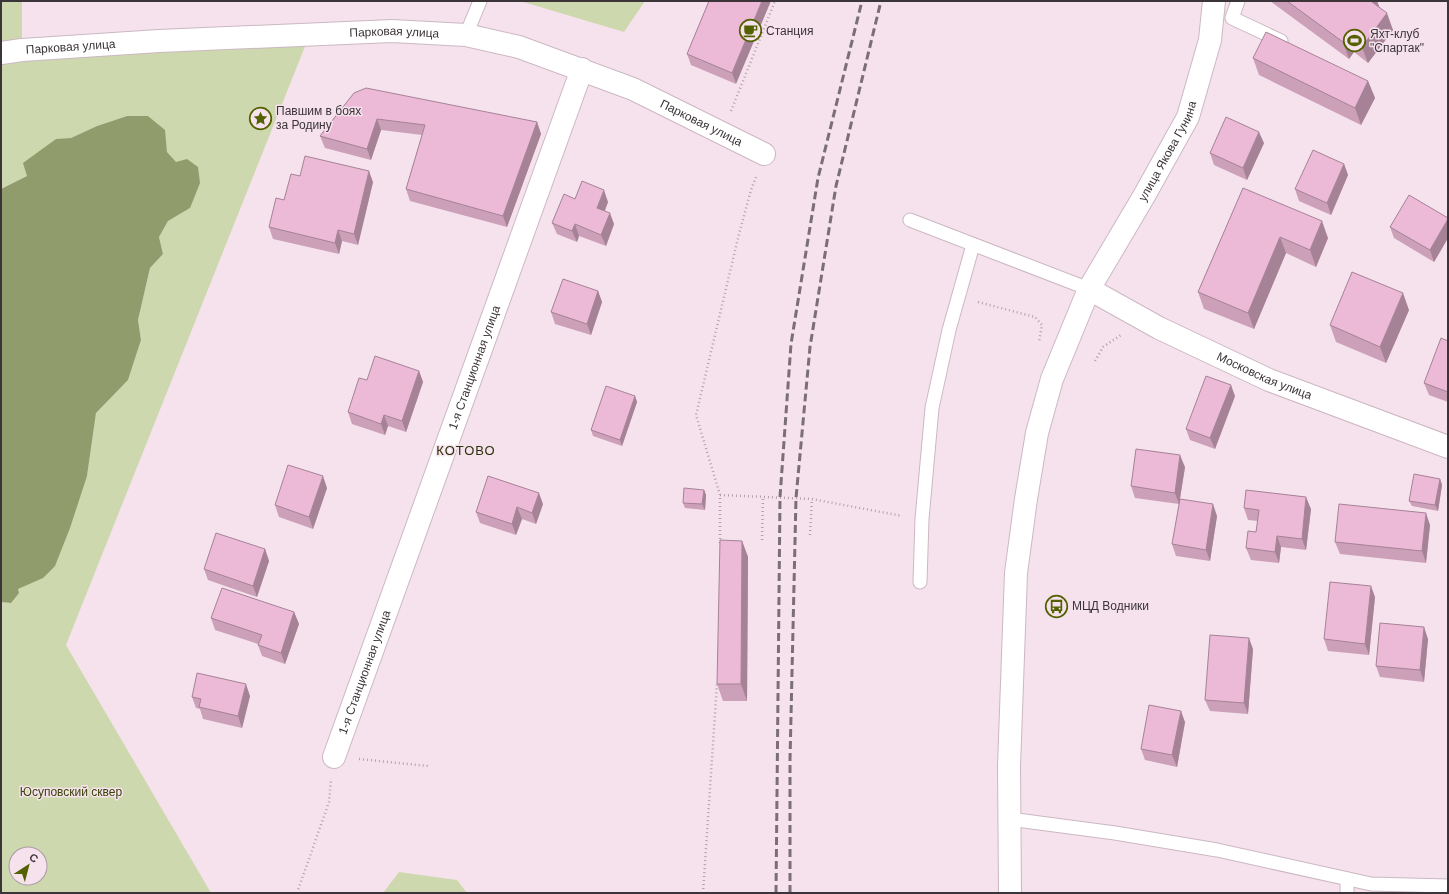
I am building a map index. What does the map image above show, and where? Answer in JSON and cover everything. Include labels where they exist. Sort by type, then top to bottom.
[{"type":"street","name":"улица Якова Гунина","points":[[1010,893],[1009,766],[1016,573],[1037,433],[1052,379],[1089,289],[1144,196],[1188,117],[1210,40],[1214,1]]},
{"type":"street","name":"Парковая улица","points":[[1,53],[61,47],[158,41],[392,31],[466,35],[519,46],[633,89],[764,154]]},
{"type":"street","name":"1-я Станционная улица","points":[[334,757],[582,69]]},
{"type":"street","name":"Московская улица","points":[[1089,289],[1159,328],[1268,380],[1448,448]]},
{"type":"lane","points":[[466,35],[480,1]]},
{"type":"lane","points":[[1238,1],[1232,18],[1289,44]]},
{"type":"lane","points":[[910,220],[1089,289]]},
{"type":"lane","points":[[920,582],[922,519],[932,408],[948,330],[959,297],[973,245]]},
{"type":"lane","points":[[1009,819],[1115,833],[1216,850],[1371,884],[1448,886]]},
{"type":"lane","points":[[1347,879],[1347,893]]},
{"type":"path","points":[[721,133],[775,1]]},
{"type":"path","points":[[720,549],[720,495],[696,416],[739,234],[751,190],[764,154]]},
{"type":"path","points":[[959,297],[1035,317],[1042,325],[1039,342],[1042,343]]},
{"type":"path","points":[[1095,361],[1103,347],[1119,336],[1125,334]]},
{"type":"path","points":[[720,495],[812,499],[922,519]]},
{"type":"path","points":[[762,540],[763,496]]},
{"type":"path","points":[[810,535],[812,499]]},
{"type":"path","points":[[703,893],[718,680]]},
{"type":"path","points":[[297,893],[329,802],[334,757],[428,766]]},
{"type":"green space","name":"Юсуповский сквер","points":[[1,1],[22,1],[22,50],[310,34],[66,645],[211,893],[1,893],[1,602],[11,603],[18,589],[28,584],[87,476],[96,413],[128,380],[141,340],[138,320],[150,268],[163,254],[159,237],[168,221],[190,208],[176,163],[167,152],[164,130],[148,116],[127,116],[97,126],[71,138],[56,140],[27,176],[1,189]]},
{"type":"green space","points":[[520,1],[645,1],[624,32]]},
{"type":"green space","points":[[399,872],[457,880],[467,893],[383,893]]},
{"type":"shaded area","points":[[127,116],[148,116],[165,130],[167,152],[176,162],[187,159],[198,167],[200,183],[190,208],[168,221],[159,237],[163,254],[150,268],[138,320],[141,340],[128,380],[96,413],[87,476],[70,528],[55,566],[43,578],[18,589],[19,593],[11,603],[1,602],[1,189],[27,176],[23,163],[56,139],[71,138],[97,126]]},
{"type":"building","points":[[709,1],[762,1],[732,73],[687,54]]},
{"type":"building","points":[[1287,1],[1373,1],[1372,2],[1387,13],[1362,47],[1348,36],[1343,42]]},
{"type":"building","points":[[1266,32],[1368,81],[1355,108],[1253,58]]},
{"type":"building","points":[[366,88],[537,122],[503,216],[406,189],[425,125],[377,119],[367,149],[320,136],[354,93]]},
{"type":"building","points":[[1226,117],[1259,132],[1243,168],[1210,153]]},
{"type":"building","points":[[1313,150],[1344,164],[1327,203],[1295,189]]},
{"type":"building","points":[[305,156],[369,171],[354,234],[338,230],[335,243],[269,227],[276,198],[284,200],[291,174],[300,176]]},
{"type":"building","points":[[582,181],[604,190],[597,208],[610,213],[601,235],[575,224],[572,231],[552,223],[564,194],[575,199]]},
{"type":"building","points":[[1243,188],[1322,221],[1310,250],[1280,237],[1248,313],[1198,292]]},
{"type":"building","points":[[1409,195],[1448,218],[1430,250],[1390,227]]},
{"type":"building","points":[[1352,272],[1403,293],[1380,347],[1330,325]]},
{"type":"building","points":[[563,279],[598,291],[587,324],[551,312]]},
{"type":"building","points":[[1441,338],[1448,341],[1448,392],[1424,383]]},
{"type":"building","points":[[375,356],[419,371],[402,421],[384,415],[381,424],[348,412],[359,378],[367,380]]},
{"type":"building","points":[[1206,376],[1231,385],[1210,438],[1186,429]]},
{"type":"building","points":[[606,386],[635,396],[620,440],[591,430]]},
{"type":"building","points":[[1136,449],[1180,455],[1175,493],[1131,486]]},
{"type":"building","points":[[288,465],[323,476],[309,517],[275,505]]},
{"type":"building","points":[[1414,474],[1440,479],[1435,505],[1409,501]]},
{"type":"building","points":[[488,476],[539,493],[532,513],[517,507],[512,524],[476,512]]},
{"type":"building","points":[[684,488],[704,490],[702,504],[683,503]]},
{"type":"building","points":[[1246,490],[1306,497],[1302,539],[1277,536],[1275,552],[1246,548],[1248,531],[1256,532],[1259,510],[1244,508]]},
{"type":"building","points":[[1180,499],[1213,504],[1206,550],[1172,544]]},
{"type":"building","points":[[1339,504],[1426,513],[1422,551],[1335,542]]},
{"type":"building","points":[[216,533],[265,549],[253,586],[204,569]]},
{"type":"building","points":[[720,540],[742,541],[741,684],[717,684]]},
{"type":"building","points":[[1330,582],[1371,586],[1365,644],[1324,639]]},
{"type":"building","points":[[222,588],[294,612],[281,653],[258,645],[262,635],[211,618]]},
{"type":"building","points":[[1380,623],[1424,627],[1420,670],[1376,666]]},
{"type":"building","points":[[1210,635],[1249,638],[1244,703],[1205,700]]},
{"type":"building","points":[[197,673],[246,684],[238,716],[199,707],[201,699],[192,697]]},
{"type":"building","points":[[1149,705],[1181,711],[1172,755],[1141,749]]},
{"type":"railway","points":[[776,893],[780,497],[791,344],[818,178],[862,1]]},
{"type":"railway","points":[[790,893],[790,760],[796,498],[810,347],[836,186],[881,1]]},
{"type":"place","name":"Станция","points":[[751,31]]},
{"type":"place","name":"Яхт-клуб \"Спартак\"","points":[[1355,41]]},
{"type":"place","name":"Павшим в боях за Родину","points":[[260,118]]},
{"type":"place","name":"МЦД Водники","points":[[1057,606]]},
{"type":"district","name":"КОТОВО","points":[[466,450]]}]
